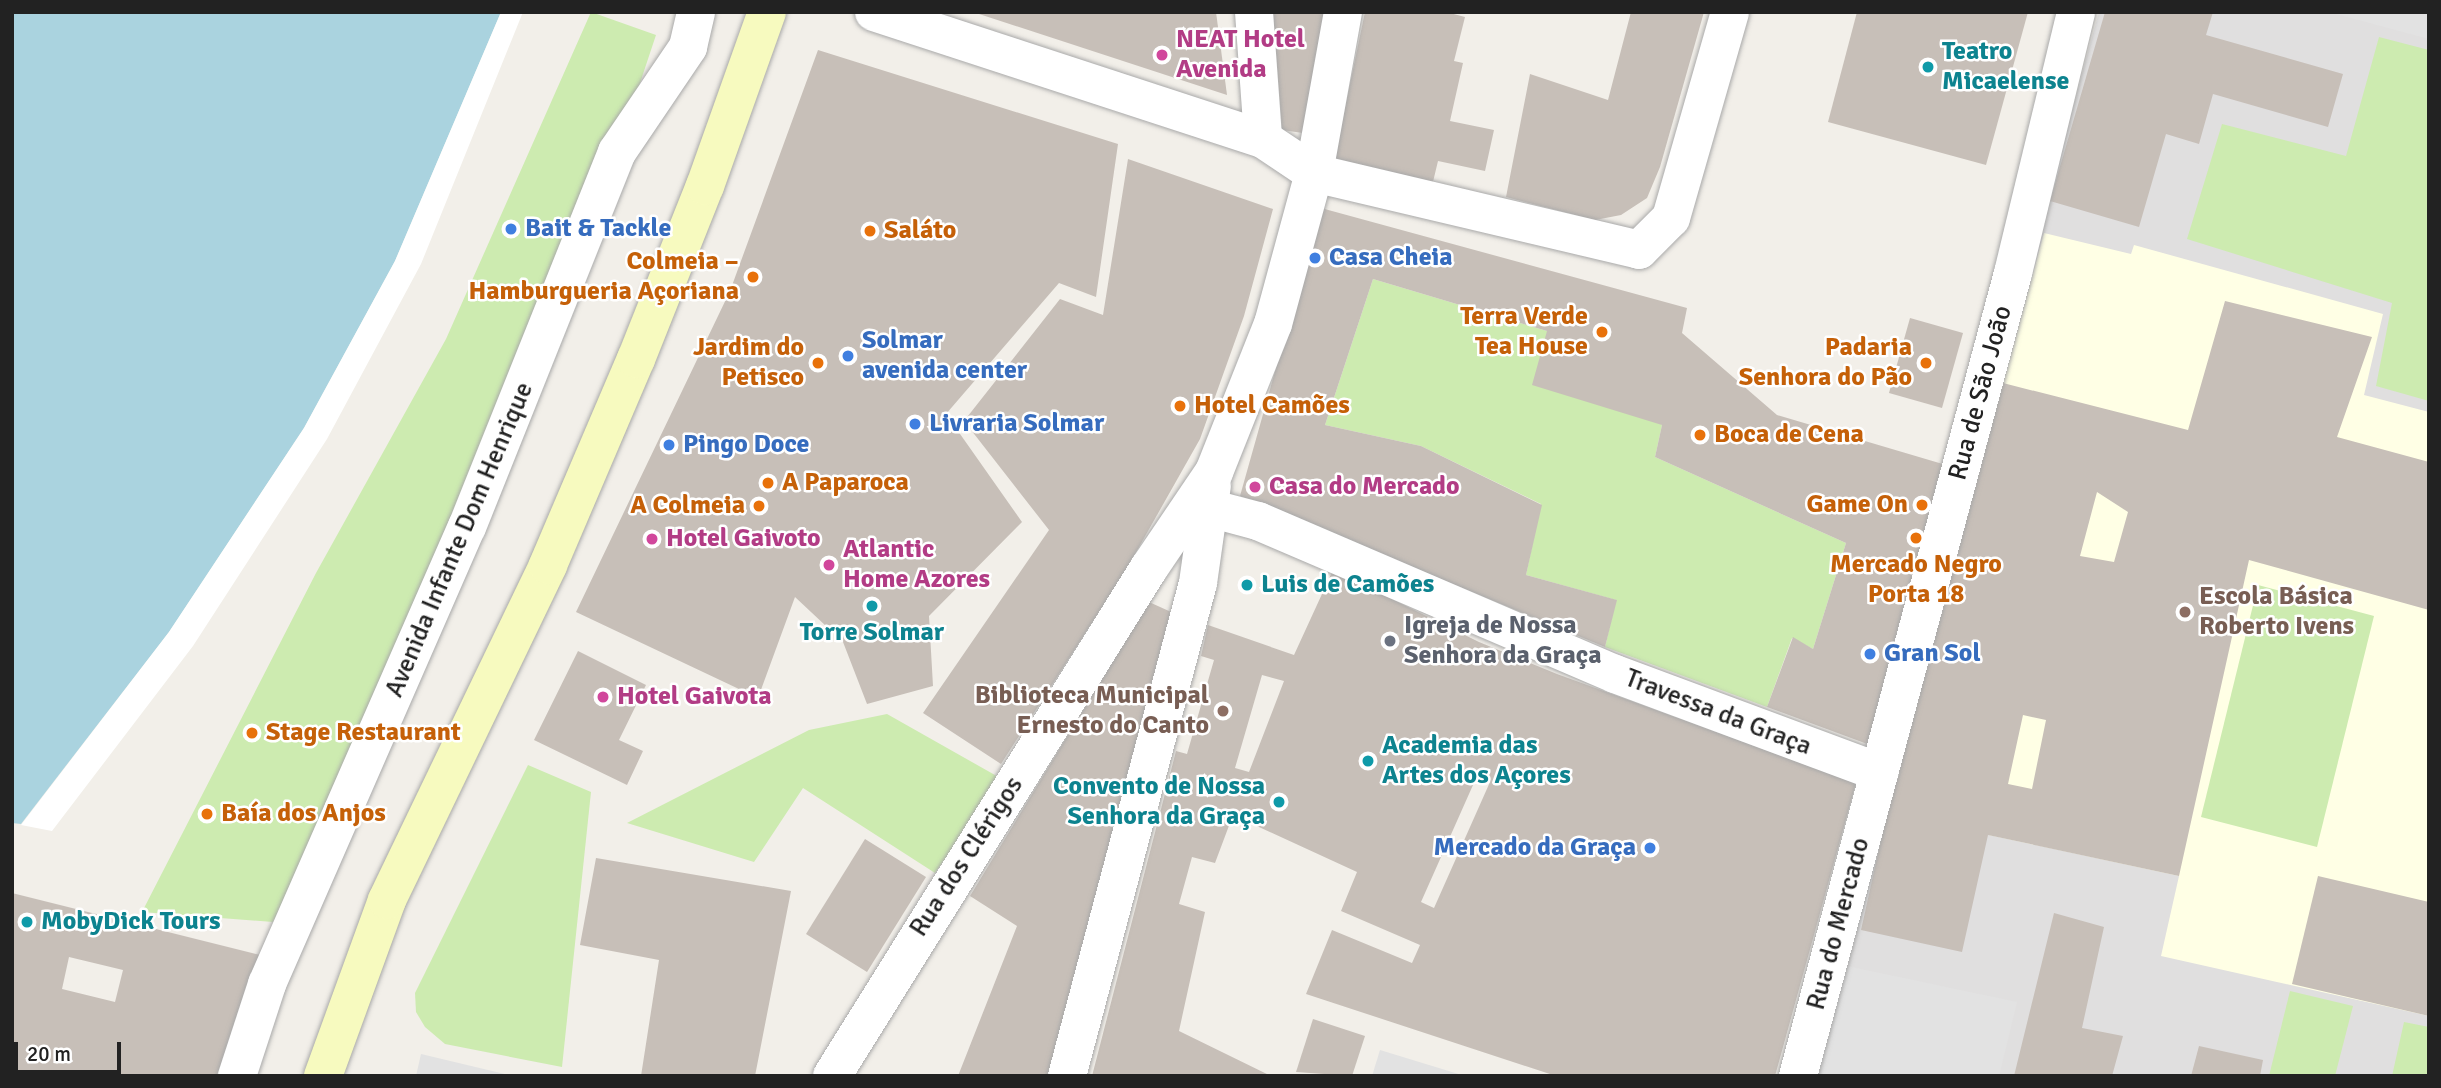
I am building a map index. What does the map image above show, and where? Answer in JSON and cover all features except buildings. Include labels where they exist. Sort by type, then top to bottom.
[{"type":"main road","points":[[328,1075],[387,900],[548,565],[636,359],[705,186],[766,12]]},
{"type":"street","name":"Avenida Infante Dom Henrique","points":[[237,1076],[267,984],[472,514],[617,152],[688,47],[696,12]]},
{"type":"street","points":[[874,12],[1264,139],[1314,173],[1639,250],[1671,218],[1730,12]]},
{"type":"street","points":[[1254,12],[1264,139]]},
{"type":"street","points":[[1067,1076],[1198,583],[1211,490],[1273,324],[1314,173],[1343,12]]},
{"type":"street","name":"Rua de São João","points":[[1879,772],[2027,220],[2076,12]]},
{"type":"street","name":"Travessa da Graça","points":[[1211,490],[1258,521],[1615,674],[1879,772]]},
{"type":"street","name":"Rua dos Clérigos","points":[[832,1076],[1149,568],[1211,490]]},
{"type":"street","points":[[1149,568],[1170,561],[1181,563],[1198,583]]},
{"type":"street","name":"Rua do Mercado","points":[[1798,1076],[1879,772]]},
{"type":"shaded area","points":[[2099,12],[2429,12],[2429,1076],[1807,1076]]},
{"type":"shaded area","points":[[2329,12],[2429,12],[2429,39]]},
{"type":"shaded area","name":"Escola Básica Roberto Ivens","points":[[2044,233],[2131,254],[2134,245],[2383,314],[2364,395],[2429,412],[2429,1016],[2161,956],[2179,876],[1887,813]]},
{"type":"shaded area","points":[[1847,966],[2017,1002],[1999,1076],[1817,1074]]},
{"type":"shaded area","points":[[1380,1050],[1465,1076],[1372,1076]]},
{"type":"shaded area","points":[[421,1054],[513,1076],[416,1076]]},
{"type":"green space","points":[[591,12],[656,35],[617,152],[367,727],[273,922],[142,912],[316,573],[446,339]]},
{"type":"green space","points":[[2379,37],[2429,50],[2429,401],[2376,386],[2392,303],[2187,239],[2222,124],[2346,156]]},
{"type":"green space","points":[[1373,279],[1547,331],[1662,425],[1655,457],[1846,543],[1813,649],[1792,638],[1767,707],[1605,647],[1616,600],[1526,575],[1541,504],[1421,446],[1325,425]]},
{"type":"green space","points":[[2258,585],[2374,616],[2317,847],[2201,817]]},
{"type":"green space","points":[[887,714],[1002,779],[935,873],[803,788],[754,862],[627,823],[809,730]]},
{"type":"green space","points":[[528,765],[591,792],[562,1067],[445,1044],[425,1027],[416,1012],[415,993]]},
{"type":"green space","points":[[2290,991],[2353,1006],[2335,1076],[2269,1076]]},
{"type":"green space","points":[[2404,1022],[2429,1027],[2429,1076],[2392,1076]]},
{"type":"water","points":[[12,12],[501,12],[395,261],[304,428],[169,632],[21,824],[12,823]]},
{"type":"pier","points":[[501,12],[523,12],[421,264],[327,439],[193,646],[52,831],[21,825],[169,632],[304,428],[395,261]]},
{"type":"place","name":"NEAT Hotel Avenida","points":[[1162,55]]},
{"type":"place","name":"Teatro Micaelense","points":[[1928,67]]},
{"type":"place","name":"Bait & Tackle","points":[[511,229]]},
{"type":"place","name":"Saláto","points":[[870,231]]},
{"type":"place","name":"Casa Cheia","points":[[1315,258]]},
{"type":"place","name":"Colmeia – Hamburgueria Açoriana","points":[[753,277]]},
{"type":"place","name":"Terra Verde Tea House","points":[[1602,332]]},
{"type":"place","name":"Solmar avenida center","points":[[848,356]]},
{"type":"place","name":"Jardim do Petisco","points":[[818,363]]},
{"type":"place","name":"Padaria Senhora do Pão","points":[[1926,363]]},
{"type":"place","name":"Hotel Camões","points":[[1180,406]]},
{"type":"place","name":"Livraria Solmar","points":[[915,424]]},
{"type":"place","name":"Boca de Cena","points":[[1700,435]]},
{"type":"place","name":"Pingo Doce","points":[[669,445]]},
{"type":"place","name":"A Paparoca","points":[[768,483]]},
{"type":"place","name":"Casa do Mercado","points":[[1255,487]]},
{"type":"place","name":"Game On","points":[[1922,505]]},
{"type":"place","name":"A Colmeia","points":[[759,506]]},
{"type":"place","name":"Mercado Negro Porta 18","points":[[1916,538]]},
{"type":"place","name":"Hotel Gaivoto","points":[[652,539]]},
{"type":"place","name":"Atlantic Home Azores","points":[[829,565]]},
{"type":"place","name":"Luis de Camões","points":[[1247,585]]},
{"type":"place","name":"Torre Solmar","points":[[872,606]]},
{"type":"place","name":"Escola Básica Roberto Ivens","points":[[2185,612]]},
{"type":"place","name":"Igreja de Nossa Senhora da Graça","points":[[1390,641]]},
{"type":"place","name":"Gran Sol","points":[[1870,654]]},
{"type":"place","name":"Hotel Gaivota","points":[[603,697]]},
{"type":"place","name":"Biblioteca Municipal Ernesto do Canto","points":[[1223,711]]},
{"type":"place","name":"Stage Restaurant","points":[[252,733]]},
{"type":"place","name":"Academia das Artes dos Açores","points":[[1368,761]]},
{"type":"place","name":"Convento de Nossa Senhora da Graça","points":[[1279,802]]},
{"type":"place","name":"Baía dos Anjos","points":[[207,814]]},
{"type":"place","name":"Mercado da Graça","points":[[1650,848]]},
{"type":"place","name":"MobyDick Tours","points":[[27,922]]}]
